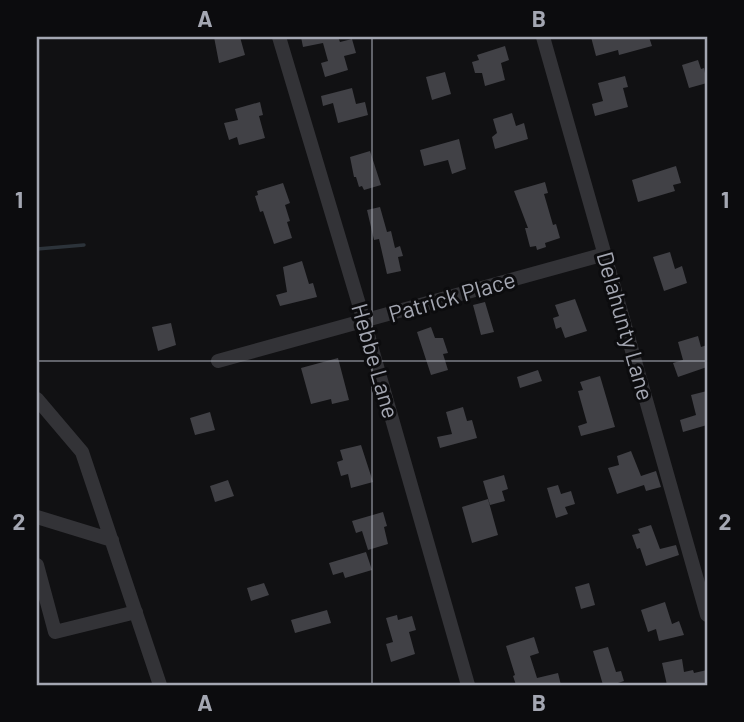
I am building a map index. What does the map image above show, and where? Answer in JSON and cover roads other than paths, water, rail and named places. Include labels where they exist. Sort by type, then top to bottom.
[{"type":"street","name":"Hebbe Lane","points":[[279,37],[468,685]]},
{"type":"street","name":"Delahunty Lane","points":[[543,37],[707,615]]},
{"type":"street","name":"Patrick Place","points":[[218,361],[605,254]]},
{"type":"street","points":[[37,399],[82,452],[160,685]]},
{"type":"street","points":[[37,517],[112,540]]},
{"type":"street","points":[[37,565],[55,632],[136,612]]},
{"type":"waterway","points":[[37,249],[84,245]]}]
